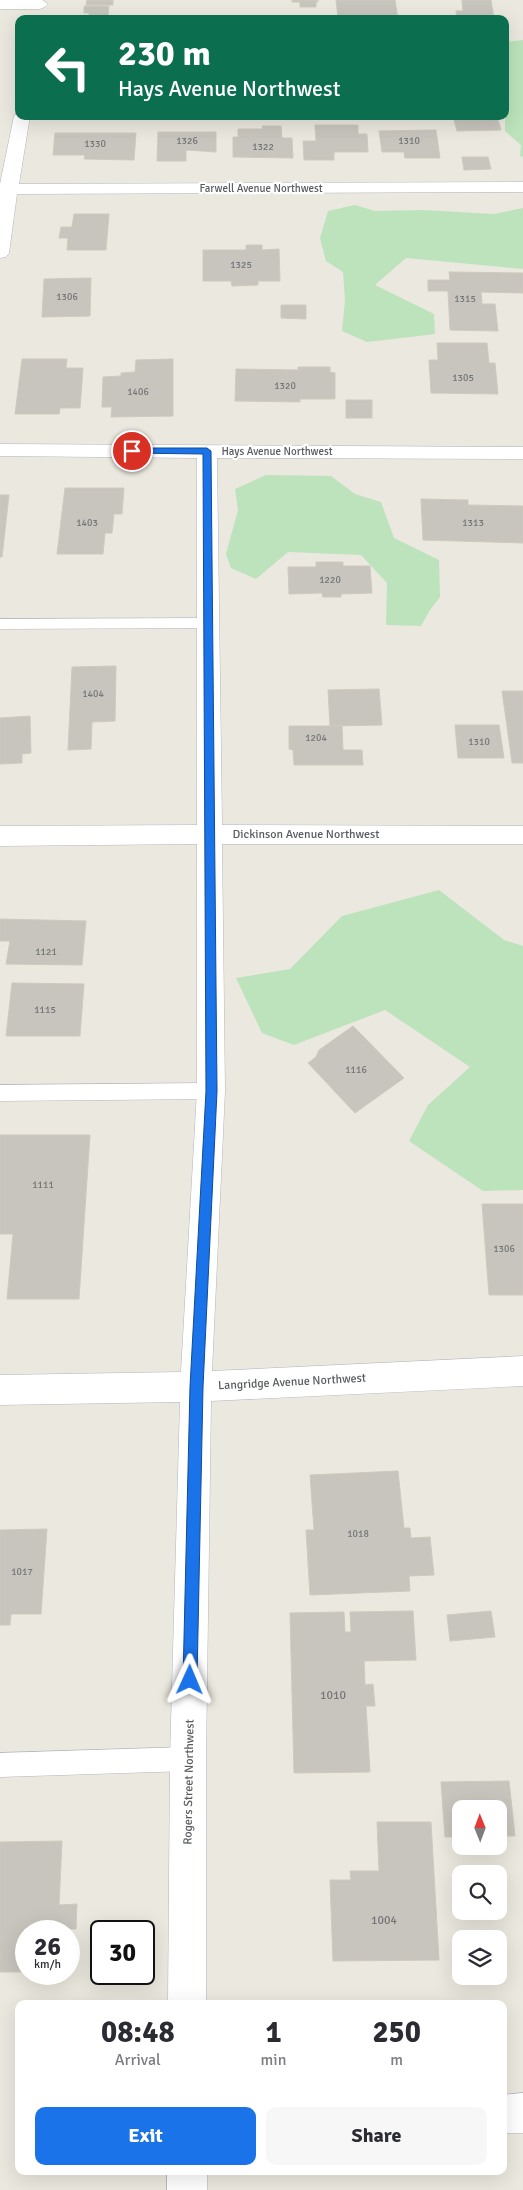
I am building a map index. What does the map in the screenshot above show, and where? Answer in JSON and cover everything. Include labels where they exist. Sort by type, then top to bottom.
[{"type":"street","points":[[0,4],[39,8]]},
{"type":"street","points":[[0,253],[4,189],[21,120]]},
{"type":"street","name":"Farwell Avenue Northwest","points":[[4,189],[523,187]]},
{"type":"street","name":"Hays Avenue Northwest","points":[[0,450],[523,452]]},
{"type":"street","name":"Rogers Street Northwest","points":[[187,2000],[188,1758],[196,1387],[211,1091],[211,834],[207,451]]},
{"type":"street","name":"Dickinson Avenue Northwest","points":[[0,836],[211,834],[523,835]]},
{"type":"street","name":"Langridge Avenue Northwest","points":[[0,1390],[196,1387],[523,1371]]},
{"type":"street","points":[[507,2114],[523,2113]]},
{"type":"street","points":[[187,2175],[187,2190]]},
{"type":"lane","points":[[0,624],[209,623]]},
{"type":"lane","points":[[0,1093],[211,1091]]},
{"type":"lane","points":[[0,1765],[188,1758]]},
{"type":"green space","points":[[523,40],[523,157],[520,156],[521,145],[505,131],[505,120],[509,120],[509,42]]},
{"type":"green space","points":[[355,205],[375,211],[424,210],[494,214],[523,208],[523,269],[406,258],[375,285],[434,314],[435,334],[367,342],[342,331],[345,300],[343,272],[326,261],[320,238],[328,211]]},
{"type":"green space","points":[[266,475],[331,476],[355,494],[381,502],[394,538],[439,560],[440,597],[421,626],[386,625],[387,583],[361,555],[288,552],[256,579],[231,568],[226,554],[238,510],[235,489]]},
{"type":"green space","points":[[439,890],[504,940],[523,946],[523,1190],[483,1191],[409,1141],[428,1105],[470,1067],[385,1010],[294,1045],[262,1033],[236,978],[290,969],[342,916]]},
{"type":"building","points":[[87,0],[113,0],[113,5],[86,5]]},
{"type":"building","points":[[292,0],[318,0],[318,2],[316,2],[316,7],[300,7],[300,2],[292,2]]},
{"type":"building","points":[[336,0],[395,0],[397,15],[338,15]]},
{"type":"building","points":[[462,0],[491,0],[493,15],[456,15],[456,11],[463,11]]},
{"type":"building","points":[[84,6],[109,6],[108,15],[89,15],[89,13],[84,13]]},
{"type":"building","points":[[454,120],[498,120],[501,130],[457,131]]},
{"type":"building","points":[[315,125],[358,125],[358,134],[367,134],[368,152],[334,152],[334,160],[304,160],[303,141],[316,141]]},
{"type":"building","points":[[262,126],[281,126],[282,138],[292,138],[293,158],[233,157],[233,137],[238,137],[238,129],[263,129]]},
{"type":"building","points":[[436,130],[440,158],[405,158],[404,152],[382,152],[379,131]]},
{"type":"building","points":[[158,132],[216,132],[216,152],[186,150],[186,161],[157,161]]},
{"type":"building","points":[[55,133],[136,133],[134,160],[84,159],[85,155],[53,155]]},
{"type":"building","points":[[462,157],[488,157],[491,169],[464,170]]},
{"type":"building","points":[[74,214],[109,214],[106,250],[67,250],[68,238],[59,238],[61,227],[72,227]]},
{"type":"building","points":[[246,245],[262,245],[262,250],[279,249],[280,281],[258,281],[258,285],[232,286],[231,281],[203,281],[203,250],[246,250]]},
{"type":"building","points":[[449,272],[523,273],[523,293],[481,292],[482,304],[495,304],[498,331],[450,330],[448,291],[428,291],[428,280],[450,280]]},
{"type":"building","points":[[91,278],[90,316],[42,317],[44,279]]},
{"type":"building","points":[[281,305],[306,305],[306,319],[281,318]]},
{"type":"building","points":[[437,343],[487,343],[489,363],[495,363],[498,394],[431,393],[429,360],[438,360]]},
{"type":"building","points":[[22,359],[67,359],[66,368],[83,368],[80,408],[60,408],[59,414],[15,414]]},
{"type":"building","points":[[173,359],[173,416],[111,417],[112,407],[102,407],[103,377],[121,376],[121,373],[135,372],[136,360]]},
{"type":"building","points":[[298,367],[330,367],[330,372],[335,373],[335,399],[300,399],[300,402],[235,401],[236,369],[298,370]]},
{"type":"building","points":[[346,400],[372,400],[372,418],[346,418]]},
{"type":"building","points":[[65,488],[124,488],[122,514],[114,514],[112,533],[105,533],[103,554],[57,554]]},
{"type":"building","points":[[0,495],[9,495],[2,557],[0,557]]},
{"type":"building","points":[[421,499],[468,500],[468,505],[523,506],[523,543],[423,540]]},
{"type":"building","points":[[316,562],[343,562],[343,566],[370,566],[372,593],[341,594],[341,597],[323,597],[322,593],[289,594],[288,567],[316,567]]},
{"type":"building","points":[[116,666],[115,721],[92,722],[91,749],[68,750],[72,667]]},
{"type":"building","points":[[379,689],[382,725],[330,726],[328,690]]},
{"type":"building","points":[[502,691],[523,691],[523,763],[512,763]]},
{"type":"building","points":[[30,716],[31,753],[22,754],[22,763],[0,764],[0,718]]},
{"type":"building","points":[[455,725],[499,725],[504,758],[458,758]]},
{"type":"building","points":[[289,726],[342,726],[343,750],[362,750],[363,765],[294,765],[293,750],[289,749]]},
{"type":"building","points":[[0,919],[86,921],[82,965],[6,964],[10,941],[0,941]]},
{"type":"building","points":[[12,983],[84,984],[80,1036],[6,1036]]},
{"type":"building","points":[[353,1026],[404,1078],[355,1113],[308,1063],[316,1057],[319,1050]]},
{"type":"building","points":[[0,1135],[90,1135],[79,1299],[7,1299],[13,1234],[0,1234]]},
{"type":"building","points":[[482,1204],[523,1204],[523,1295],[489,1295]]},
{"type":"building","points":[[398,1471],[404,1528],[410,1528],[411,1538],[430,1537],[434,1575],[409,1576],[410,1591],[310,1595],[306,1530],[314,1530],[310,1475]]},
{"type":"building","points":[[47,1529],[41,1614],[11,1614],[10,1625],[0,1625],[0,1530]]},
{"type":"building","points":[[413,1611],[416,1660],[364,1661],[365,1685],[373,1684],[375,1706],[366,1706],[370,1772],[294,1773],[290,1613],[344,1612],[345,1632],[351,1632],[350,1612]]},
{"type":"building","points":[[491,1611],[495,1637],[450,1641],[447,1615]]},
{"type":"building","points":[[509,1781],[515,1836],[508,1836],[508,1800],[452,1800],[452,1837],[445,1837],[441,1782]]},
{"type":"building","points":[[377,1822],[431,1822],[439,1960],[333,1961],[330,1880],[351,1880],[350,1871],[379,1871]]},
{"type":"building","points":[[62,1841],[59,1905],[77,1904],[76,1920],[15,1920],[15,1972],[0,1972],[0,1842]]},
{"type":"route","points":[[132,451],[207,451],[211,834],[211,1091],[196,1387],[190,1680]]}]
